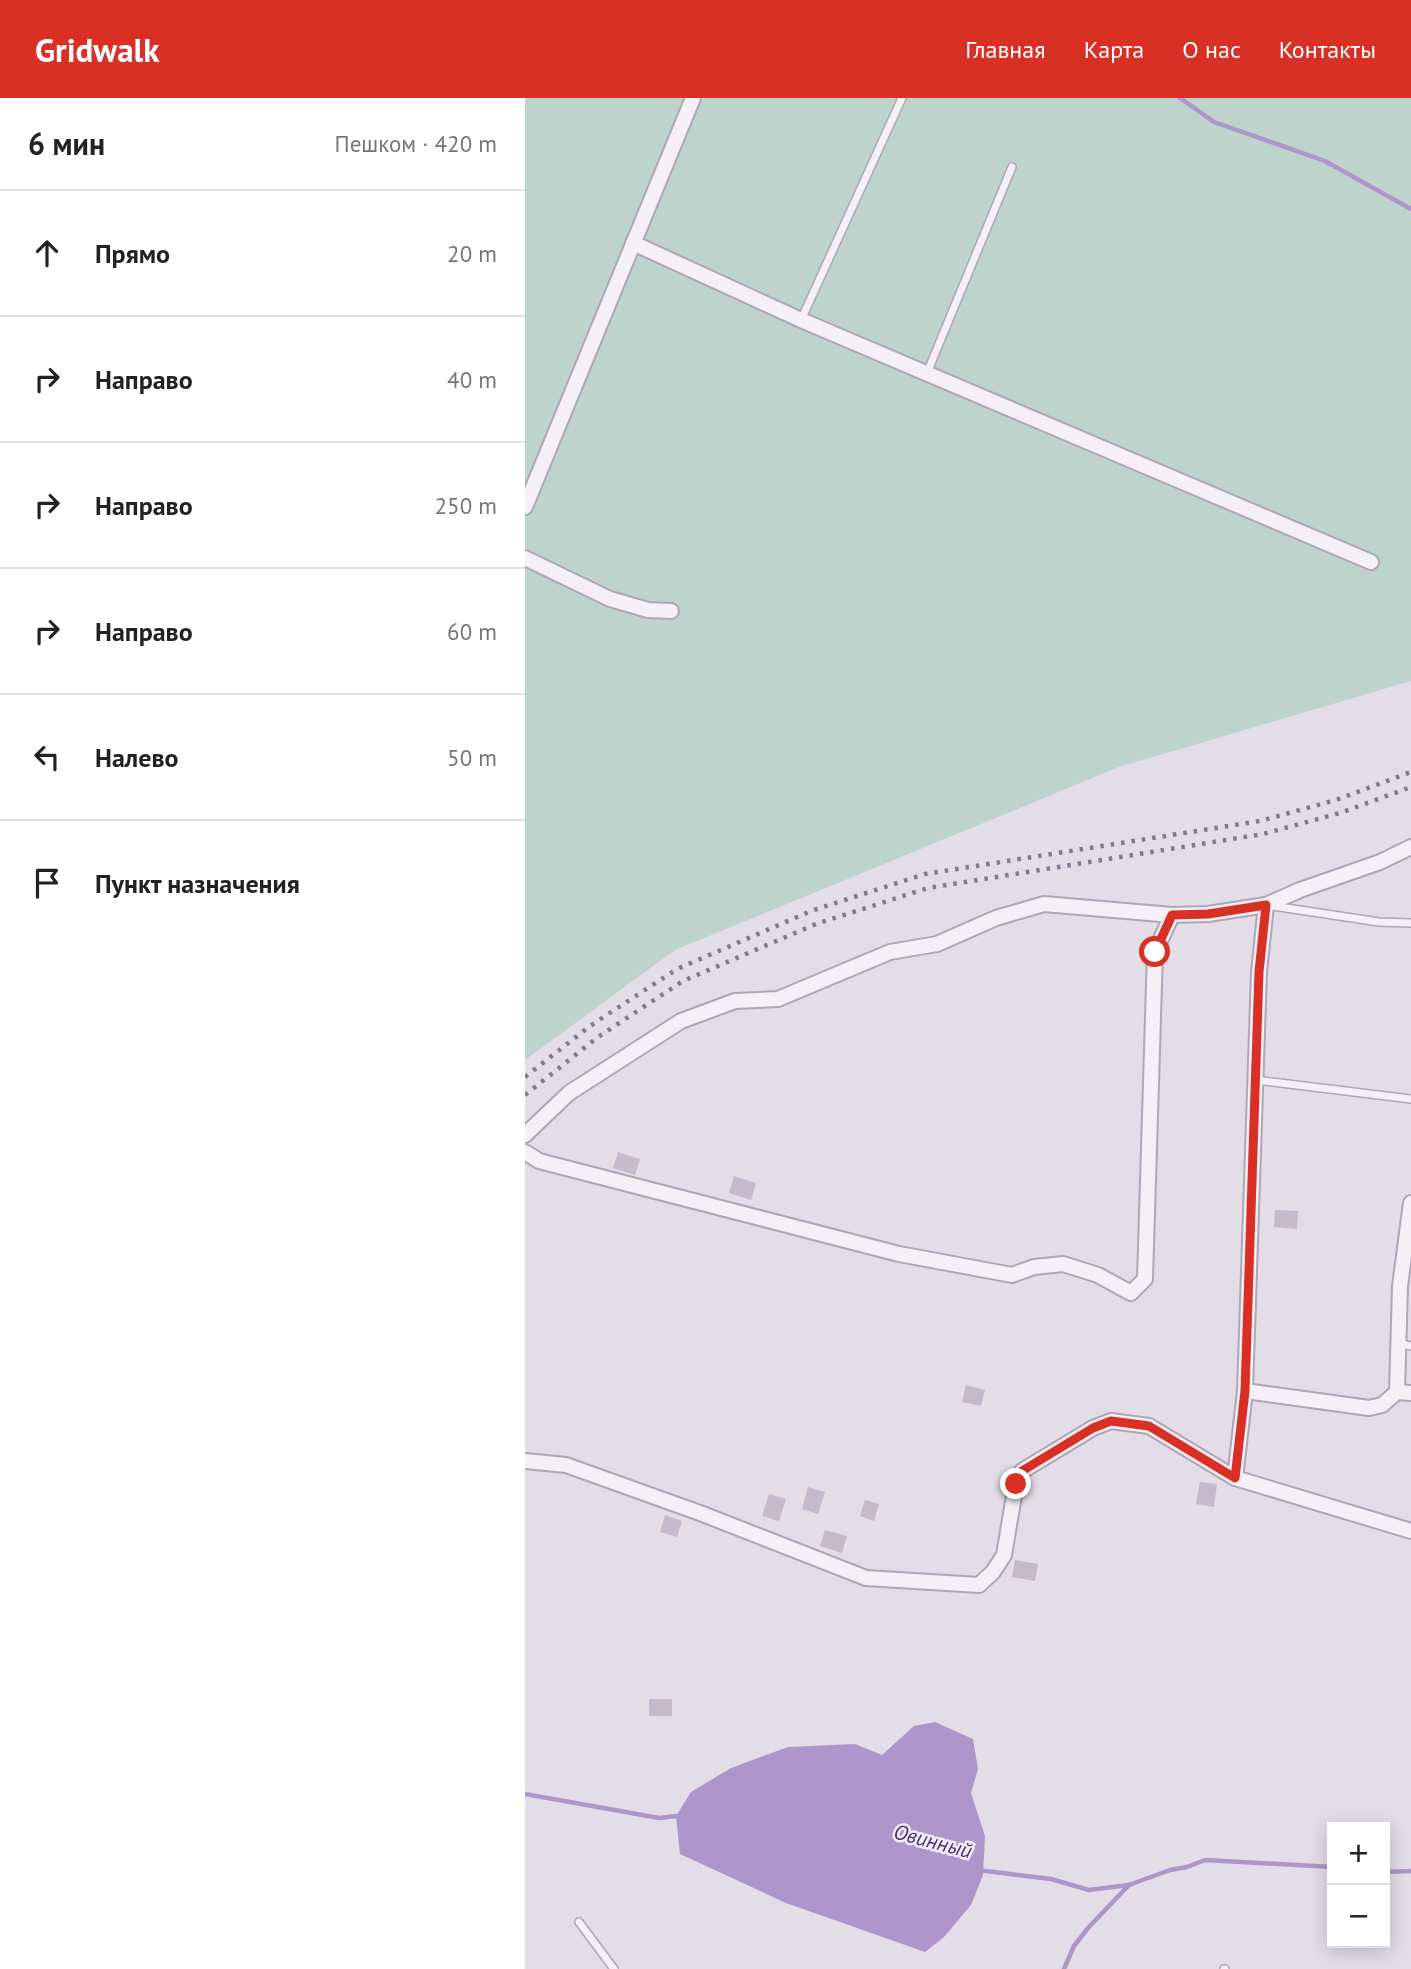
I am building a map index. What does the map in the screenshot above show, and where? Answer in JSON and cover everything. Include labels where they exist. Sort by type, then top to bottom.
[{"type":"street","points":[[525,507],[693,98]]},
{"type":"street","points":[[633,243],[801,320],[1371,562]]},
{"type":"street","points":[[525,558],[610,599],[648,610],[671,611]]},
{"type":"street","points":[[525,1135],[569,1093],[681,1021],[735,1001],[778,999],[890,952],[937,944],[996,918],[1044,904],[1172,915],[1208,914],[1266,905],[1380,862],[1411,846]]},
{"type":"street","points":[[1235,1478],[1245,1391],[1259,972],[1266,905]]},
{"type":"street","points":[[525,1152],[539,1161],[898,1254],[1012,1275],[1034,1267],[1063,1264],[1098,1275],[1131,1293],[1145,1279],[1155,952],[1172,915]]},
{"type":"street","points":[[1245,1391],[1369,1408],[1382,1405],[1404,1392],[1405,1344],[1400,1286],[1411,1203]]},
{"type":"street","points":[[525,1461],[579,1469],[866,1578],[979,1585],[993,1572],[1004,1555],[1016,1484],[1022,1471],[1093,1428],[1111,1421],[1149,1426],[1235,1478],[1411,1531]]},
{"type":"lane","points":[[801,320],[902,98]]},
{"type":"lane","points":[[927,373],[1012,167]]},
{"type":"lane","points":[[1266,905],[1379,922],[1411,923]]},
{"type":"lane","points":[[1256,1080],[1411,1099]]},
{"type":"lane","points":[[579,1922],[614,1969]]},
{"type":"green space","points":[[525,98],[1411,98],[1411,681],[1119,767],[675,950],[525,1060]]},
{"type":"water","points":[[935,1722],[973,1739],[978,1769],[971,1793],[985,1836],[983,1875],[971,1905],[944,1937],[925,1952],[786,1903],[680,1854],[676,1816],[691,1792],[731,1768],[788,1747],[855,1744],[882,1755],[914,1726]]},
{"type":"building","points":[[618,1152],[640,1159],[635,1175],[613,1168]]},
{"type":"building","points":[[734,1176],[756,1183],[751,1200],[729,1193]]},
{"type":"building","points":[[1275,1210],[1298,1211],[1297,1229],[1274,1227]]},
{"type":"building","points":[[966,1385],[985,1390],[981,1406],[962,1402]]},
{"type":"building","points":[[1200,1482],[1217,1484],[1214,1507],[1196,1504]]},
{"type":"building","points":[[808,1487],[825,1492],[818,1514],[802,1509]]},
{"type":"building","points":[[769,1494],[786,1499],[779,1521],[762,1516]]},
{"type":"building","points":[[865,1500],[879,1504],[874,1521],[860,1516]]},
{"type":"building","points":[[665,1515],[682,1521],[677,1537],[660,1532]]},
{"type":"building","points":[[825,1530],[847,1536],[842,1553],[820,1546]]},
{"type":"building","points":[[1015,1560],[1038,1564],[1035,1581],[1012,1577]]},
{"type":"building","points":[[649,1699],[672,1699],[672,1716],[649,1716]]},
{"type":"waterway","points":[[1180,98],[1214,122],[1325,161],[1411,209]]},
{"type":"waterway","name":"Овинный","points":[[525,1794],[659,1818],[679,1817]]},
{"type":"waterway","name":"Овинный","points":[[978,1870],[1051,1879],[1089,1890],[1129,1885],[1205,1860],[1327,1867]]},
{"type":"waterway","name":"Овинный","points":[[1390,1872],[1411,1871]]},
{"type":"waterway","points":[[1064,1969],[1074,1946],[1129,1885]]},
{"type":"railway","points":[[525,1077],[590,1026],[677,969],[811,911],[925,874],[1260,821],[1336,800],[1411,772]]},
{"type":"railway","points":[[525,1095],[598,1037],[683,981],[816,924],[928,888],[1263,834],[1340,813],[1411,787]]},
{"type":"route","points":[[1016,1484],[1022,1471],[1093,1428],[1111,1421],[1149,1426],[1235,1478],[1245,1391],[1259,972],[1266,905],[1208,914],[1172,915],[1155,952]]}]
